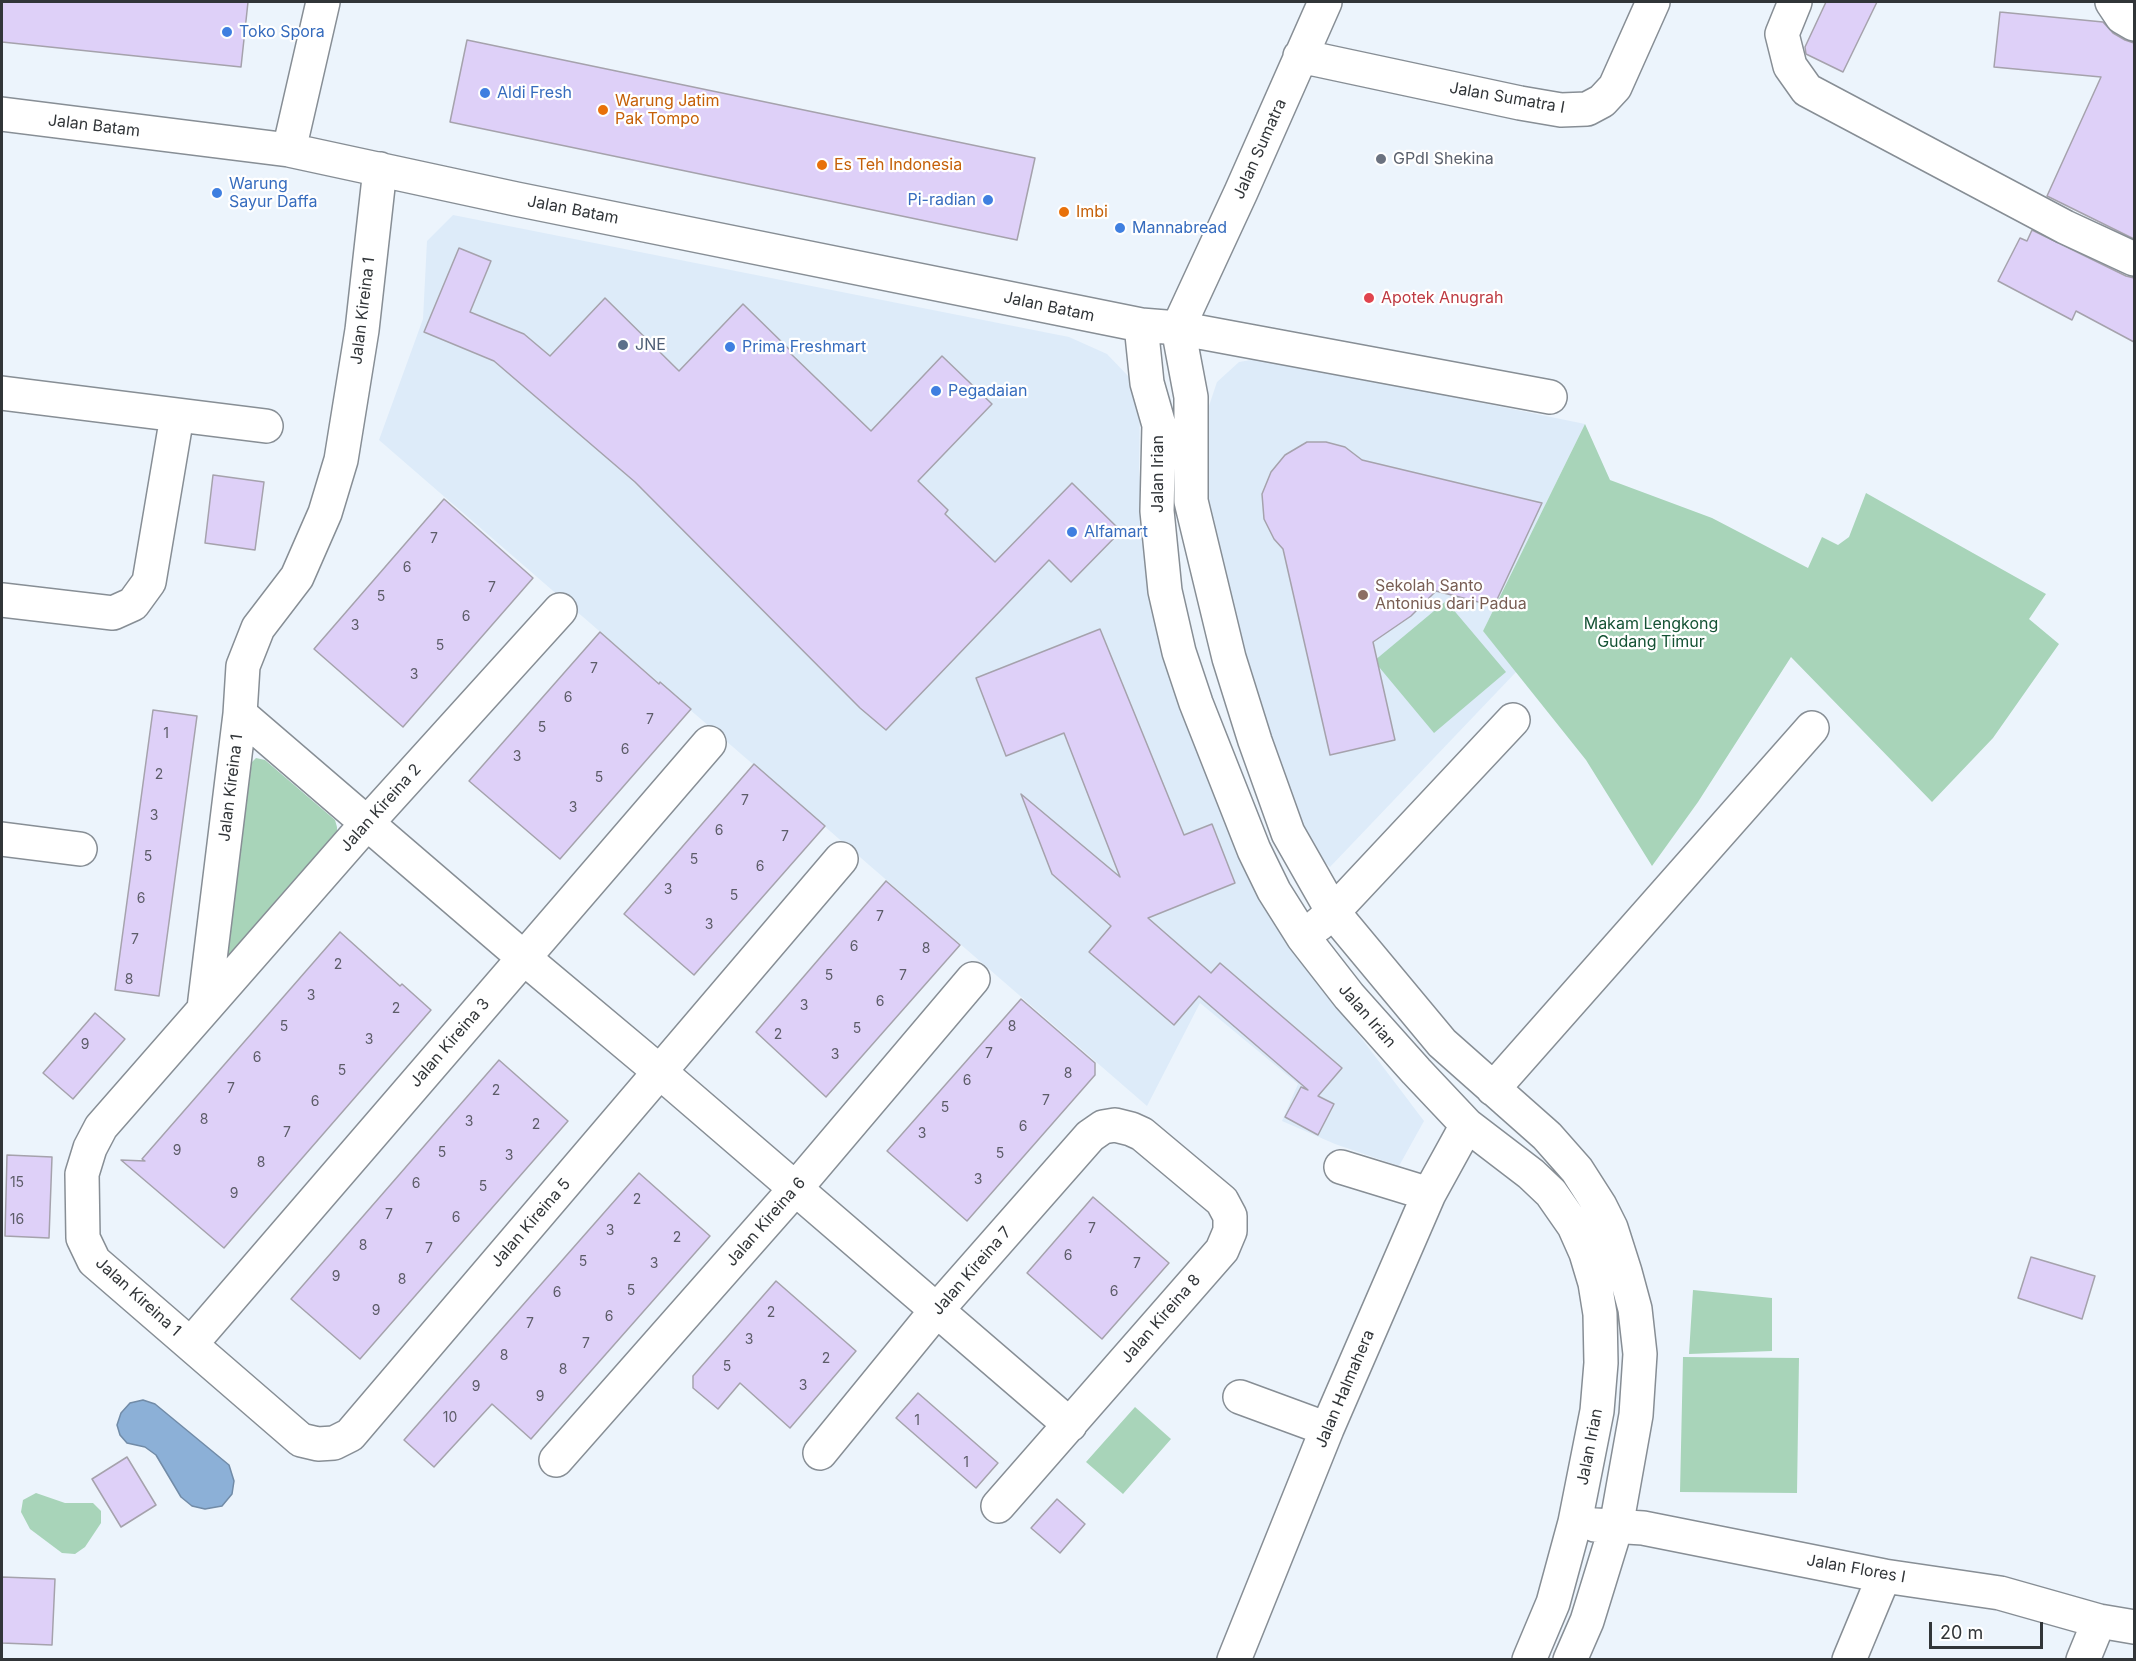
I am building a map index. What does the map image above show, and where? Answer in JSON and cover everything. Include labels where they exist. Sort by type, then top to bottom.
[{"type":"street","points":[[289,150],[323,2]]},
{"type":"street","name":"Jalan Sumatra","points":[[1178,328],[1325,2]]},
{"type":"street","name":"Jalan Sumatra I","points":[[1300,56],[1520,103],[1561,110],[1587,109],[1602,101],[1615,87],[1653,2]]},
{"type":"street","points":[[1795,2],[1782,34],[1790,66],[1807,90],[2065,228],[2134,259]]},
{"type":"street","points":[[2112,2],[2122,17],[2134,24]]},
{"type":"street","name":"Jalan Batam","points":[[2,114],[289,150],[516,199],[1141,326],[1178,328],[1550,397]]},
{"type":"street","name":"Jalan Kireina 1","points":[[191,1344],[94,1261],[83,1238],[82,1174],[90,1148],[101,1127],[204,1008],[240,714],[243,666],[258,628],[297,578],[325,513],[341,460],[362,330],[380,169]]},
{"type":"street","name":"Jalan Irian","points":[[1141,326],[1147,383],[1159,425],[1157,512],[1165,591],[1179,652],[1196,703],[1254,850],[1274,891],[1303,937],[1349,996],[1467,1125],[1531,1174],[1551,1193],[1574,1226],[1586,1253],[1595,1283],[1600,1314],[1601,1363],[1597,1411],[1575,1522],[1553,1603],[1529,1659]]},
{"type":"street","name":"Jalan Irian","points":[[1178,328],[1191,397],[1191,501],[1229,658],[1255,741],[1288,832],[1333,912],[1442,1043],[1547,1136],[1577,1170],[1611,1228],[1625,1272],[1635,1309],[1640,1354],[1636,1415],[1616,1527],[1587,1621],[1570,1659]]},
{"type":"street","points":[[2,393],[266,426]]},
{"type":"street","points":[[2,600],[113,614],[133,604],[148,582],[177,416]]},
{"type":"street","name":"Jalan Kireina 2","points":[[204,1008],[560,610]]},
{"type":"street","points":[[240,714],[1070,1425]]},
{"type":"street","points":[[1303,937],[1333,912],[1513,720]]},
{"type":"street","points":[[1493,1089],[1812,728]]},
{"type":"street","name":"Jalan Kireina 3","points":[[191,1344],[709,742]]},
{"type":"street","points":[[1254,850],[1288,832]]},
{"type":"street","points":[[2,839],[80,849]]},
{"type":"street","name":"Jalan Kireina 5","points":[[191,1344],[301,1440],[318,1444],[334,1443],[350,1435],[841,859]]},
{"type":"street","name":"Jalan Kireina 6","points":[[556,1460],[795,1189],[973,980]]},
{"type":"street","name":"Jalan Kireina 7","points":[[820,1453],[936,1311],[1090,1136],[1103,1127],[1115,1125],[1143,1134]]},
{"type":"street","name":"Jalan Halmahera","points":[[1234,1659],[1327,1429],[1429,1194],[1467,1125]]},
{"type":"street","name":"Jalan Kireina 8","points":[[998,1506],[1222,1250],[1230,1231],[1230,1216],[1222,1201],[1143,1134]]},
{"type":"street","points":[[1341,1167],[1429,1194]]},
{"type":"street","points":[[1574,1226],[1600,1206]]},
{"type":"street","points":[[1240,1397],[1327,1429]]},
{"type":"street","name":"Jalan Flores I","points":[[1575,1522],[1643,1528],[1884,1576],[2000,1593],[2099,1621],[2134,1627]]},
{"type":"street","points":[[1849,1659],[1884,1576]]},
{"type":"street","points":[[2083,1659],[2099,1621]]},
{"type":"shaded area","points":[[453,215],[1069,337],[1107,354],[1130,378],[1140,406],[1139,471],[1153,606],[1340,1010],[1424,1121],[1399,1166],[1335,1144],[1282,1121],[1298,1084],[1200,1003],[1147,1106],[379,440],[423,319],[427,241]]},
{"type":"shaded area","name":"Sekolah Santo Antonius dari Padua","points":[[1263,358],[1585,424],[1483,631],[1517,671],[1330,867],[1308,847],[1213,559],[1204,480],[1208,409],[1217,382],[1239,362]]},
{"type":"green space","name":"Makam Lengkong Gudang Timur","points":[[1585,424],[1610,480],[1712,518],[1808,568],[1822,537],[1838,545],[1849,537],[1866,493],[2046,594],[2029,619],[2059,644],[1993,738],[1932,802],[1791,657],[1698,802],[1652,866],[1586,760],[1483,631]]},
{"type":"green space","points":[[1446,601],[1506,672],[1434,733],[1374,661]]},
{"type":"green space","points":[[256,758],[265,760],[335,820],[337,835],[229,962],[222,960],[252,762]]},
{"type":"green space","points":[[1693,1290],[1772,1298],[1772,1351],[1689,1354]]},
{"type":"green space","points":[[1683,1357],[1799,1358],[1797,1493],[1680,1492]]},
{"type":"green space","points":[[1135,1407],[1171,1439],[1123,1494],[1086,1462]]},
{"type":"green space","points":[[36,1493],[65,1503],[93,1503],[101,1511],[101,1523],[85,1547],[75,1554],[62,1553],[30,1529],[21,1512],[23,1500]]},
{"type":"water","points":[[143,1400],[155,1404],[229,1465],[234,1481],[232,1494],[222,1506],[205,1509],[192,1506],[181,1497],[156,1455],[145,1447],[127,1443],[120,1435],[117,1425],[121,1413],[130,1403]]},
{"type":"building","points":[[2,2],[248,2],[241,67],[2,42]]},
{"type":"building","points":[[1826,2],[1877,2],[1843,72],[1806,54],[1805,47]]},
{"type":"building","points":[[2000,12],[2103,22],[2113,33],[2134,43],[2134,239],[2047,196],[2101,77],[1994,67]]},
{"type":"building","points":[[467,40],[1035,158],[1017,240],[450,122]]},
{"type":"building","points":[[2032,230],[2134,278],[2134,342],[2076,311],[2072,320],[1998,281],[2020,238],[2027,241]]},
{"type":"building","points":[[459,248],[491,261],[470,312],[524,334],[550,356],[605,298],[679,371],[743,304],[871,431],[942,356],[992,404],[918,481],[948,510],[945,514],[995,562],[1072,483],[1121,531],[1071,582],[1049,560],[886,730],[860,708],[635,482],[494,361],[424,332]]},
{"type":"building","points":[[1307,442],[1326,442],[1345,447],[1362,460],[1542,503],[1494,606],[1436,591],[1411,616],[1373,642],[1395,740],[1330,755],[1283,549],[1274,539],[1264,519],[1262,494],[1271,472],[1285,455]]},
{"type":"building","points":[[213,475],[264,482],[255,550],[205,543]]},
{"type":"building","points":[[444,499],[533,578],[403,727],[314,649]]},
{"type":"building","points":[[1100,629],[1184,835],[1212,824],[1235,883],[1148,918],[1211,973],[1220,963],[1342,1068],[1318,1096],[1334,1104],[1318,1135],[1285,1117],[1301,1087],[1308,1090],[1199,996],[1174,1025],[1089,952],[1111,926],[1052,874],[1021,794],[1120,877],[1064,733],[1006,756],[976,678]]},
{"type":"building","points":[[600,632],[691,709],[560,859],[469,781]]},
{"type":"building","points":[[153,710],[197,716],[159,996],[115,990]]},
{"type":"building","points":[[754,764],[825,826],[694,975],[624,914]]},
{"type":"building","points":[[886,881],[960,945],[826,1097],[756,1032]]},
{"type":"building","points":[[340,932],[400,986],[402,984],[431,1010],[224,1248],[121,1160],[145,1161],[142,1159]]},
{"type":"building","points":[[1021,999],[1095,1063],[1095,1075],[967,1221],[887,1151]]},
{"type":"building","points":[[95,1013],[125,1039],[73,1099],[43,1073]]},
{"type":"building","points":[[499,1060],[568,1121],[360,1359],[291,1299]]},
{"type":"building","points":[[7,1155],[52,1157],[49,1238],[5,1236]]},
{"type":"building","points":[[639,1173],[710,1236],[531,1439],[492,1404],[434,1467],[404,1440]]},
{"type":"building","points":[[1093,1197],[1169,1263],[1102,1339],[1027,1273]]},
{"type":"building","points":[[2031,1257],[2095,1276],[2082,1319],[2018,1298]]},
{"type":"building","points":[[776,1281],[856,1351],[790,1428],[740,1383],[718,1409],[693,1388],[693,1376]]},
{"type":"building","points":[[918,1393],[998,1463],[976,1488],[896,1418]]},
{"type":"building","points":[[127,1457],[156,1505],[121,1527],[92,1479]]},
{"type":"building","points":[[1057,1499],[1085,1524],[1060,1553],[1031,1528]]},
{"type":"building","points":[[2,1577],[55,1579],[52,1645],[2,1643]]},
{"type":"place","name":"Toko Spora","points":[[227,32]]},
{"type":"place","name":"Aldi Fresh","points":[[485,93]]},
{"type":"place","name":"Warung Jatim Pak Tompo","points":[[603,110]]},
{"type":"place","name":"GPdI Shekina","points":[[1381,159]]},
{"type":"place","name":"Es Teh Indonesia","points":[[822,165]]},
{"type":"place","name":"Warung Sayur Daffa","points":[[217,193]]},
{"type":"place","name":"Pi-radian","points":[[988,200]]},
{"type":"place","name":"Imbi","points":[[1064,212]]},
{"type":"place","name":"Mannabread","points":[[1120,228]]},
{"type":"place","name":"Apotek Anugrah","points":[[1369,298]]},
{"type":"place","name":"JNE","points":[[623,345]]},
{"type":"place","name":"Prima Freshmart","points":[[730,347]]},
{"type":"place","name":"Pegadaian","points":[[936,391]]},
{"type":"place","name":"Alfamart","points":[[1072,532]]},
{"type":"place","name":"Sekolah Santo Antonius dari Padua","points":[[1363,595]]}]
